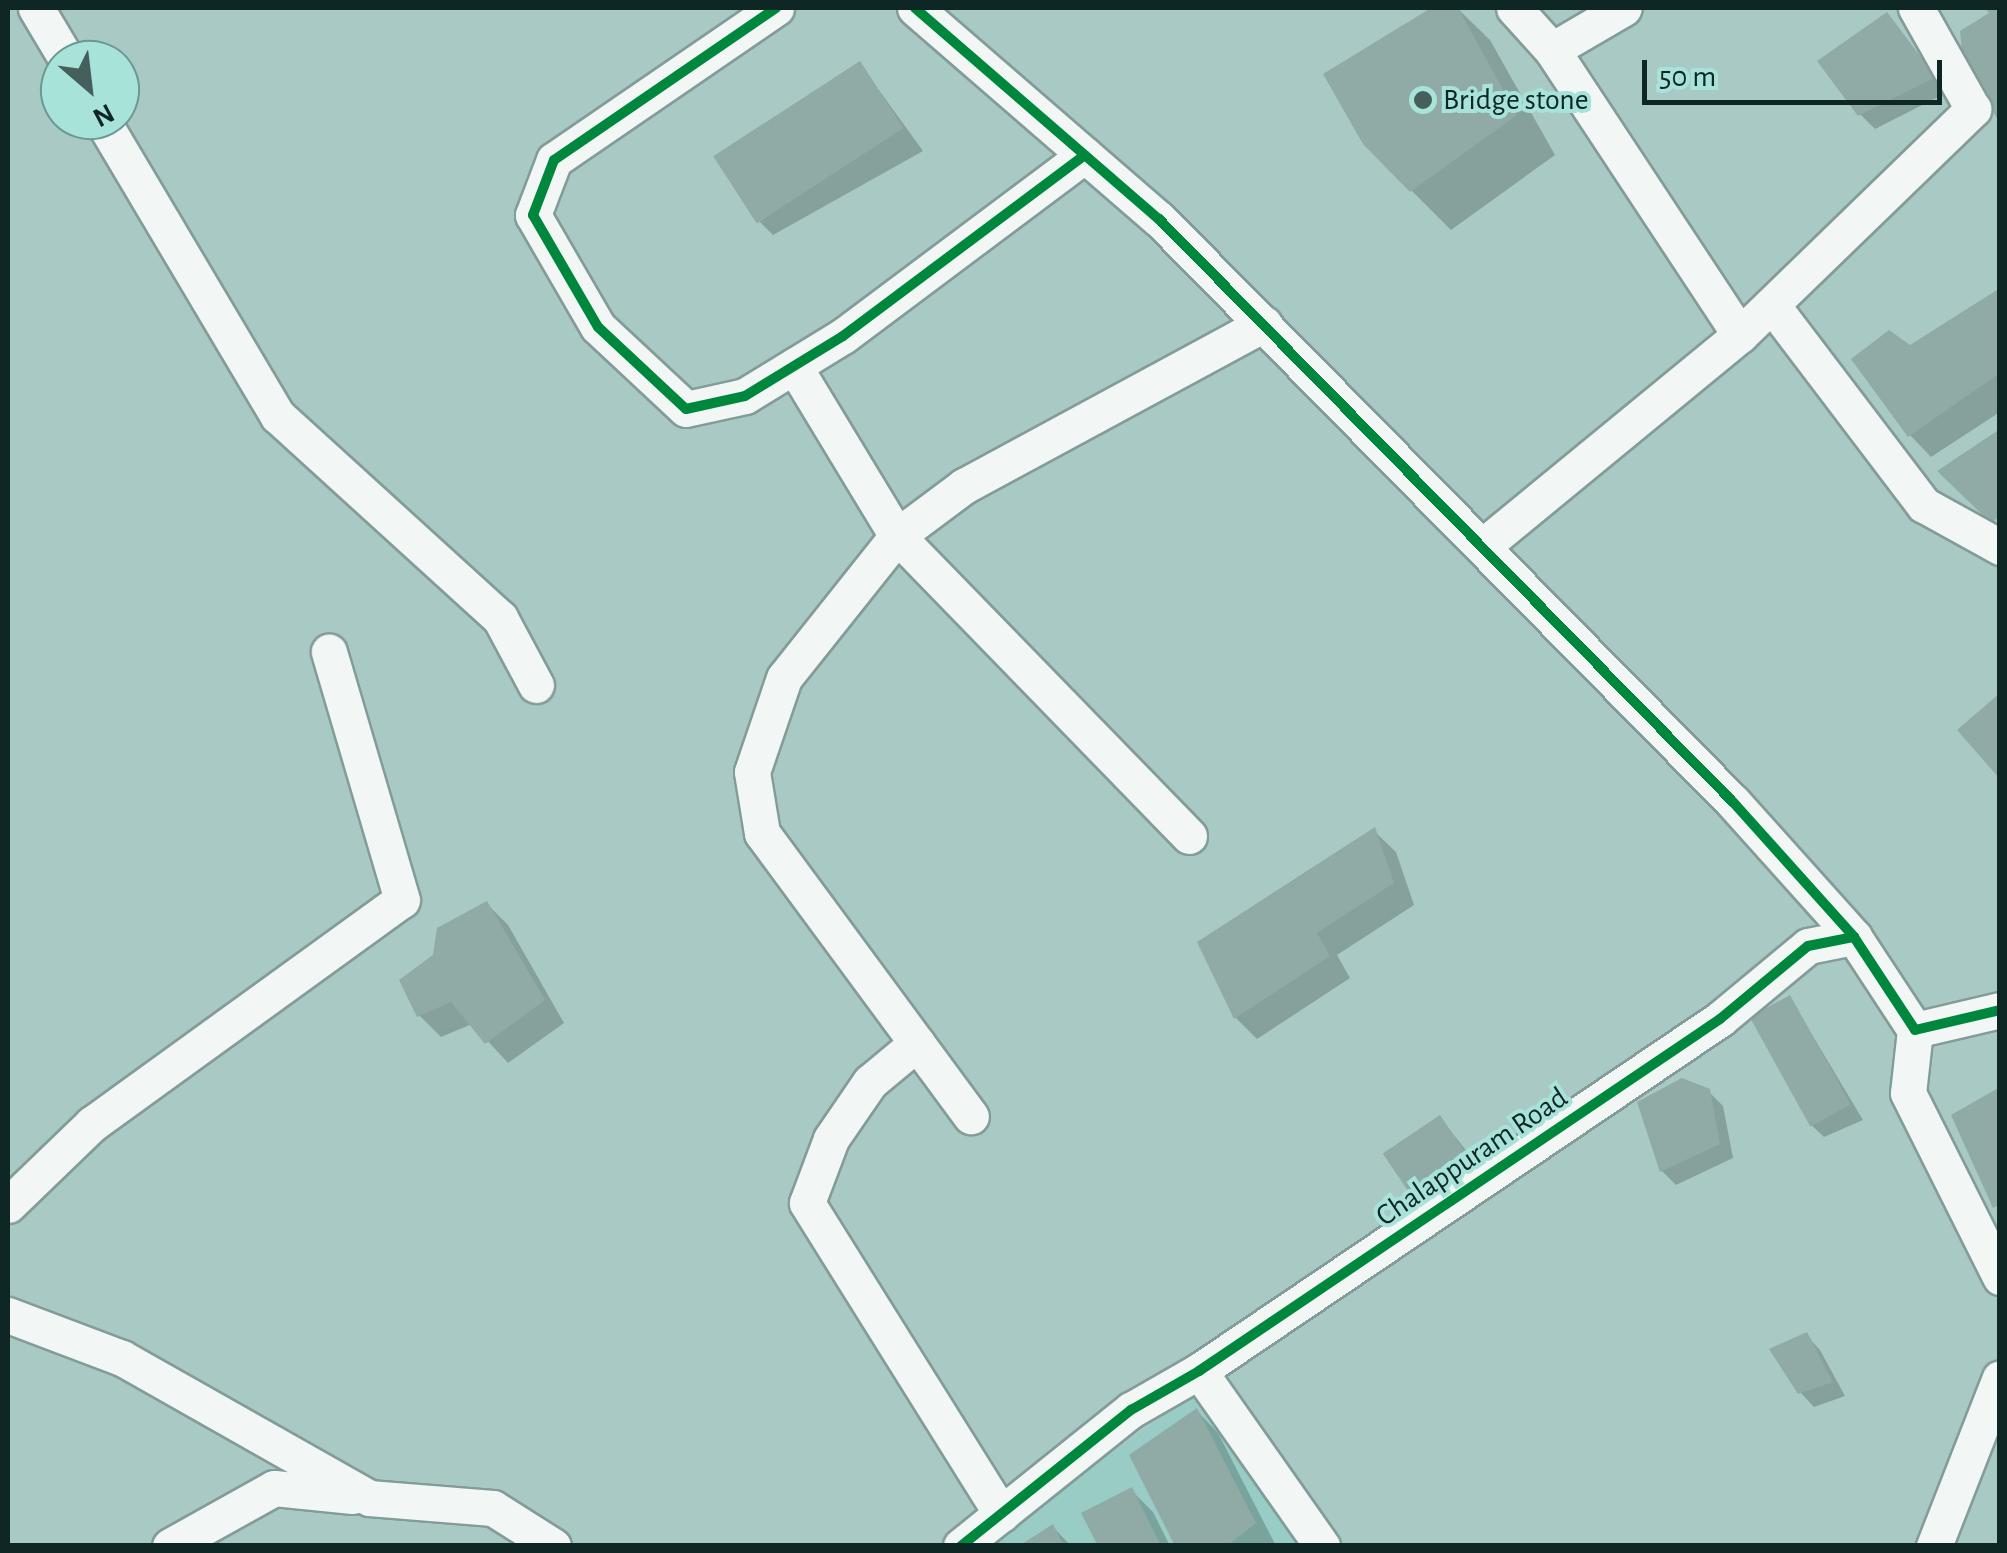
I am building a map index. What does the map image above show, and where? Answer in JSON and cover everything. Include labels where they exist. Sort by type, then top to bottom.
[{"type":"street","points":[[36,8],[55,40]]},
{"type":"street","points":[[776,8],[554,160],[534,216],[598,327],[686,409],[746,396],[794,366],[1085,155]]},
{"type":"street","points":[[916,8],[1085,155],[1264,324],[1734,802],[1854,938],[1915,1030],[1908,1093],[2000,1277]]},
{"type":"street","points":[[1514,8],[1552,50],[1740,335]]},
{"type":"street","points":[[1552,50],[1624,8]]},
{"type":"street","points":[[1483,546],[1740,335],[1974,110],[1916,8]]},
{"type":"street","points":[[114,140],[278,416],[500,618],[536,686]]},
{"type":"street","points":[[1772,304],[1924,505],[2000,547]]},
{"type":"street","points":[[971,1116],[762,832],[752,772],[784,678],[897,536],[964,486],[1264,324]]},
{"type":"street","points":[[794,366],[897,536],[1189,836]]},
{"type":"street","points":[[8,1205],[92,1124],[402,900],[329,652]]},
{"type":"street","name":"Chalappuram Road","points":[[962,1546],[1131,1410],[1199,1371],[1720,1019],[1808,946],[1854,938]]},
{"type":"street","points":[[1915,1030],[2000,1010]]},
{"type":"street","points":[[916,1043],[870,1082],[831,1139],[807,1204],[1001,1514]]},
{"type":"street","points":[[8,1315],[122,1358],[369,1498]]},
{"type":"street","points":[[1199,1371],[1322,1546]]},
{"type":"street","points":[[1934,1546],[2000,1378]]},
{"type":"street","points":[[170,1546],[274,1488],[493,1508],[554,1546]]},
{"type":"shaded area","points":[[1198,1391],[1304,1546],[984,1546]]},
{"type":"building","name":"Bridge stone","points":[[1431,8],[1458,8],[1517,115],[1410,192],[1363,144],[1323,74]]},
{"type":"building","points":[[1986,8],[2000,8],[2000,123],[1963,62],[1960,31],[1989,13]]},
{"type":"building","points":[[1887,12],[1936,77],[1858,116],[1817,61]]},
{"type":"building","points":[[860,61],[904,128],[757,223],[713,156]]},
{"type":"building","points":[[2000,288],[2000,373],[1908,437],[1851,359],[1889,330],[1910,345]]},
{"type":"building","points":[[2000,429],[2000,516],[1991,523],[1937,471]]},
{"type":"building","points":[[2000,693],[2000,779],[1957,730]]},
{"type":"building","points":[[1375,827],[1394,883],[1317,933],[1330,956],[1234,1019],[1197,942]]},
{"type":"building","points":[[487,901],[545,1000],[485,1044],[451,1002],[417,1017],[399,980],[433,955],[437,928]]},
{"type":"building","points":[[1790,995],[1851,1104],[1810,1127],[1750,1017]]},
{"type":"building","points":[[1682,1078],[1710,1089],[1720,1144],[1660,1172],[1637,1102]]},
{"type":"building","points":[[2000,1087],[2000,1204],[1993,1208],[1951,1115]]},
{"type":"building","points":[[1440,1115],[1472,1162],[1415,1201],[1383,1154]]},
{"type":"building","points":[[1807,1332],[1833,1382],[1798,1394],[1769,1349]]},
{"type":"building","points":[[1197,1408],[1256,1523],[1227,1546],[1175,1546],[1129,1455]]},
{"type":"building","points":[[1132,1487],[1161,1546],[1098,1546],[1081,1513]]},
{"type":"building","points":[[1053,1524],[1064,1546],[1019,1546]]},
{"type":"cycle path","points":[[776,8],[554,160],[533,215],[598,327],[686,409],[745,396],[843,336],[1085,155]]},
{"type":"cycle path","points":[[915,8],[1159,219],[1733,802],[1854,937]]},
{"type":"cycle path","points":[[961,1546],[1131,1410],[1199,1371],[1720,1019],[1808,946],[1854,937],[1915,1030],[2000,1010]]},
{"type":"place","name":"Bridge stone","points":[[1423,100]]}]
